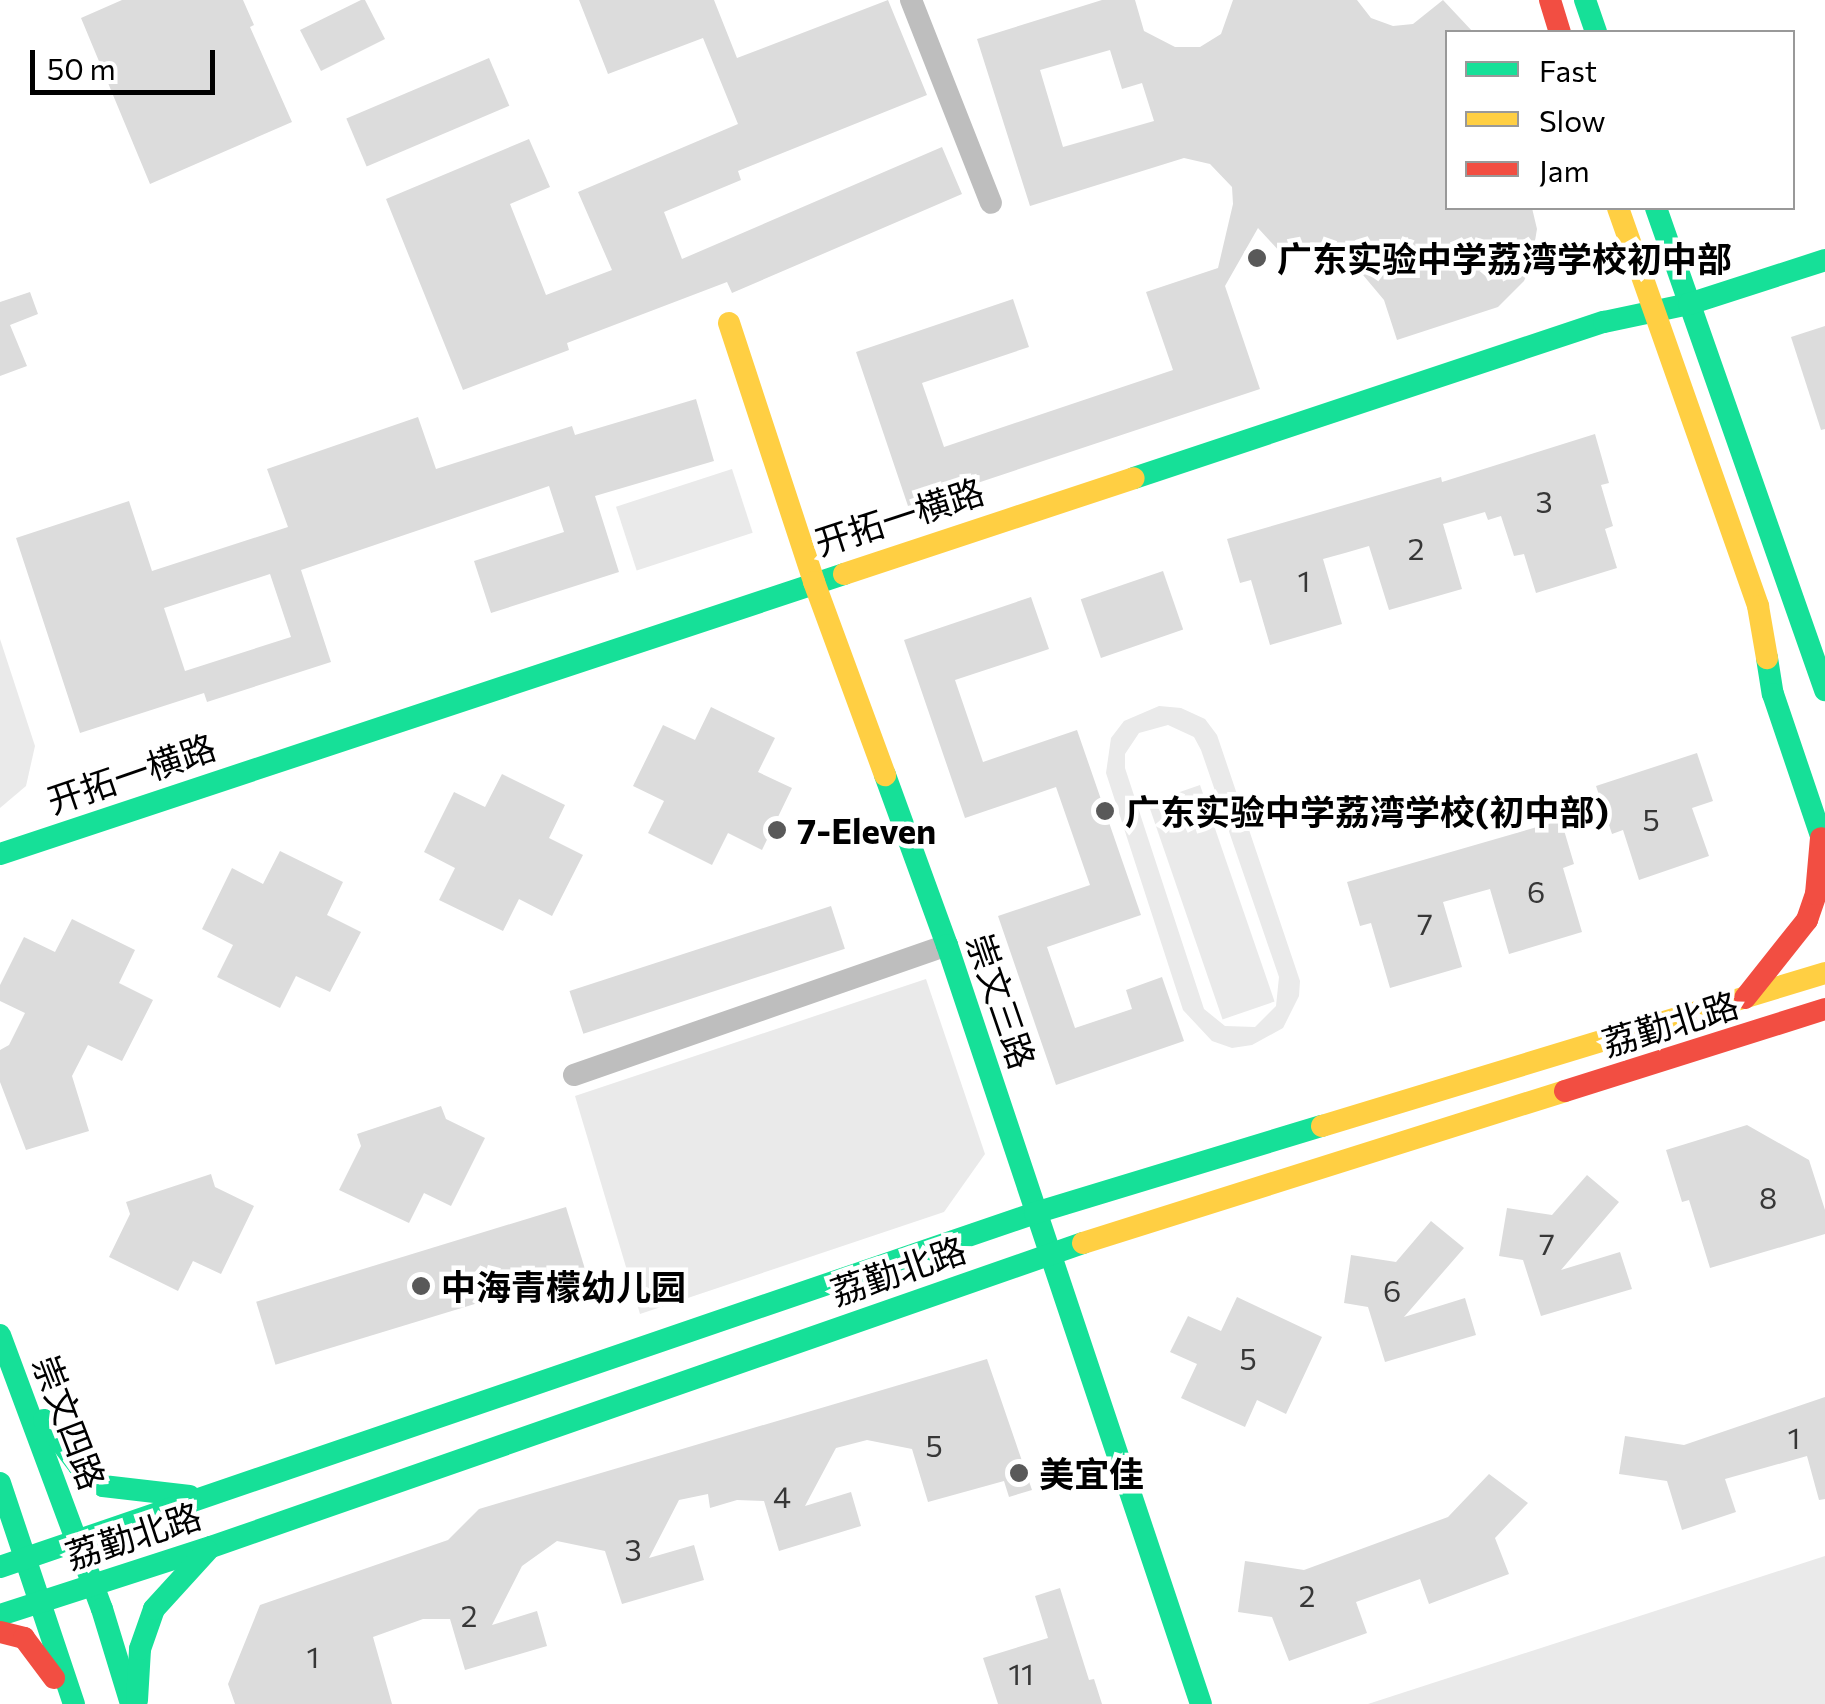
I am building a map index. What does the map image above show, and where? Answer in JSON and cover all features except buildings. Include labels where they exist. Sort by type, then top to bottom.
[{"type":"main road","points":[[1550,0],[1559,30]]},
{"type":"main road","points":[[1584,0],[1595,30]]},
{"type":"main road","points":[[1619,210],[1758,606],[1774,694],[1823,843],[1816,894],[1807,920],[1742,1002]]},
{"type":"main road","points":[[1657,210],[1818,697],[1774,694]]},
{"type":"main road","name":"开拓一横路","points":[[0,854],[1604,322],[1689,304],[1825,260]]},
{"type":"main road","name":"崇文三路","points":[[730,323],[814,582],[946,945],[1201,1704]]},
{"type":"main road","name":"荔勤北路","points":[[0,1568],[1035,1212],[1825,974]]},
{"type":"main road","name":"荔勤北路","points":[[0,1615],[211,1547],[1050,1254],[1825,1009]]},
{"type":"main road","points":[[1771,1028],[1825,1035]]},
{"type":"main road","name":"崇文四路","points":[[3,1356],[23,1392],[134,1704]]},
{"type":"main road","points":[[23,1392],[79,1466],[104,1486],[142,1494],[214,1496]]},
{"type":"main road","points":[[304,1464],[295,1486],[301,1501],[317,1510]]},
{"type":"main road","points":[[0,1483],[71,1704]]},
{"type":"main road","points":[[134,1704],[140,1649],[154,1609],[211,1547]]},
{"type":"main road","points":[[0,1632],[24,1638],[46,1662],[71,1704]]},
{"type":"street","points":[[910,0],[991,204]]},
{"type":"street","points":[[574,1076],[946,945]]},
{"type":"shaded area","points":[[732,469],[753,533],[637,570],[616,507]]},
{"type":"shaded area","points":[[0,639],[35,746],[26,786],[0,808]]},
{"type":"shaded area","points":[[1159,706],[1181,708],[1205,719],[1217,735],[1300,981],[1299,996],[1283,1028],[1252,1045],[1232,1048],[1212,1041],[1183,1010],[1106,773],[1111,738],[1124,721]],"holes":[[[1168,725],[1194,737],[1279,977],[1276,1006],[1255,1027],[1225,1026],[1204,1009],[1125,768],[1125,754],[1139,733]]]},
{"type":"shaded area","points":[[1200,785],[1275,1002],[1223,1019],[1148,803]]},
{"type":"shaded area","points":[[926,979],[985,1154],[944,1212],[640,1314],[575,1096]]},
{"type":"shaded area","points":[[1825,1556],[1825,1704],[1368,1704]]},
{"type":"traffic: fast","points":[[1585,0],[1595,30]]},
{"type":"traffic: fast","points":[[1657,210],[1825,690]]},
{"type":"traffic: fast","points":[[1134,478],[1604,322],[1689,304],[1825,260]]},
{"type":"traffic: fast","points":[[0,854],[844,574]]},
{"type":"traffic: fast","points":[[1767,658],[1773,694],[1825,848]]},
{"type":"traffic: fast","points":[[885,775],[947,945],[1201,1704]]},
{"type":"traffic: fast","points":[[0,1567],[1035,1213],[1322,1126]]},
{"type":"traffic: fast","points":[[0,1615],[211,1547],[1083,1243]]},
{"type":"traffic: fast","points":[[0,1335],[102,1609],[131,1704]]},
{"type":"traffic: fast","points":[[44,1420],[79,1466],[103,1486],[189,1496]]},
{"type":"traffic: fast","points":[[0,1483],[74,1704]]},
{"type":"traffic: fast","points":[[137,1700],[140,1649],[154,1609],[207,1551]]},
{"type":"traffic: slow","points":[[1619,210],[1758,606],[1767,658]]},
{"type":"traffic: slow","points":[[729,323],[814,582],[885,775]]},
{"type":"traffic: slow","points":[[844,574],[1134,478]]},
{"type":"traffic: slow","points":[[1322,1126],[1825,973]]},
{"type":"traffic: slow","points":[[1083,1243],[1565,1091]]},
{"type":"traffic: jam","points":[[1550,0],[1559,30]]},
{"type":"traffic: jam","points":[[1745,998],[1807,920],[1816,894],[1821,838]]},
{"type":"traffic: jam","points":[[1565,1091],[1825,1009]]},
{"type":"traffic: jam","points":[[0,1632],[24,1638],[54,1678]]},
{"type":"place","name":"广东实验中学荔湾学校初中部","points":[[1257,258]]},
{"type":"place","name":"广东实验中学荔湾学校(初中部)","points":[[1105,811]]},
{"type":"place","name":"7-Eleven","points":[[777,830]]},
{"type":"place","name":"中海青檬幼儿园","points":[[421,1286]]},
{"type":"place","name":"美宜佳","points":[[1019,1473]]}]
